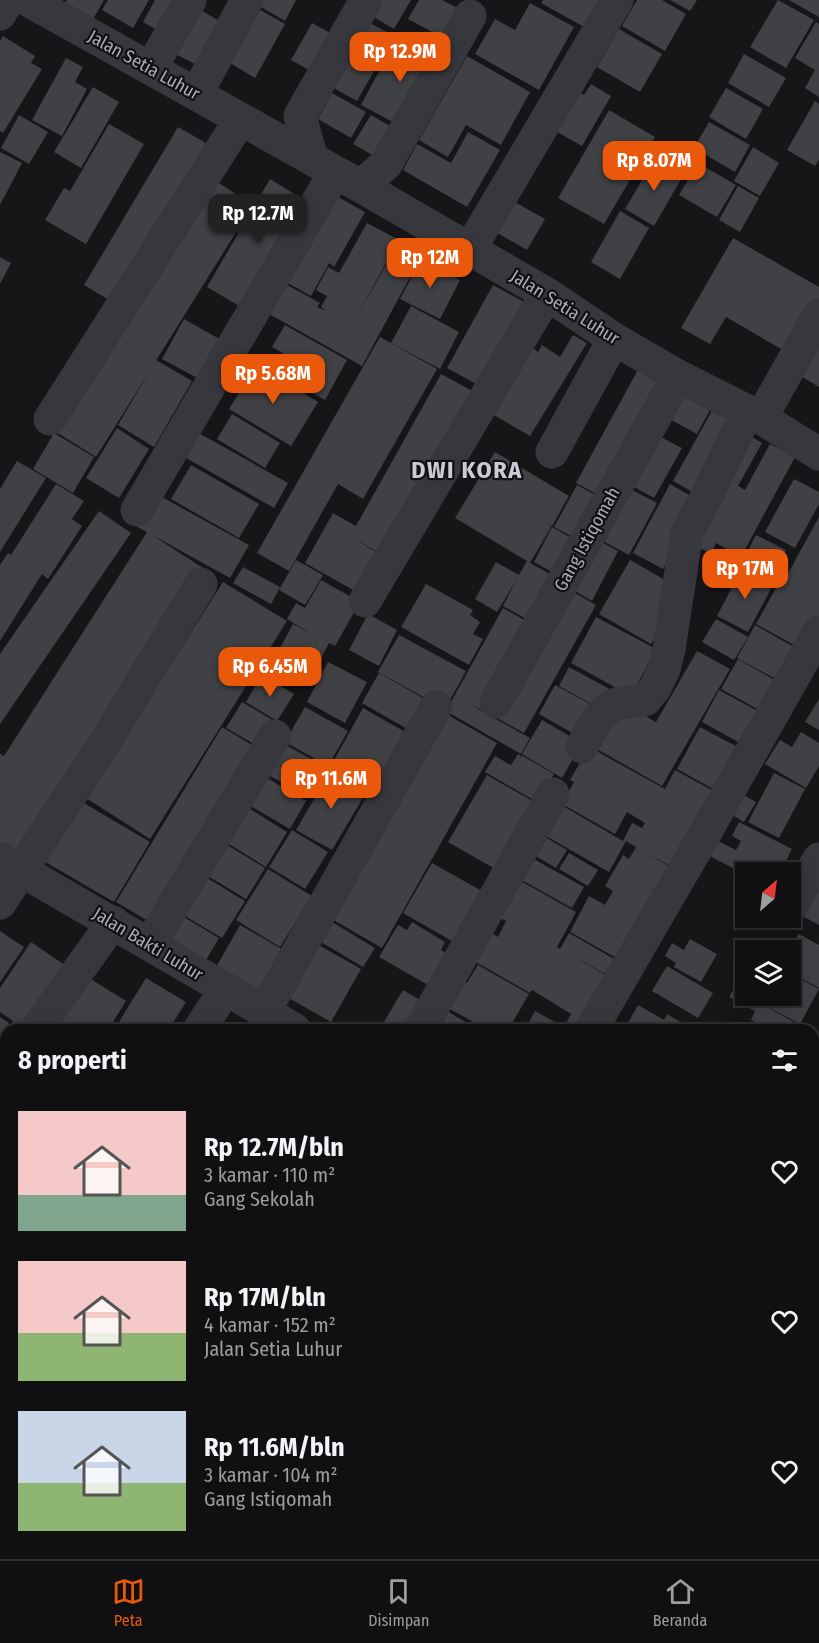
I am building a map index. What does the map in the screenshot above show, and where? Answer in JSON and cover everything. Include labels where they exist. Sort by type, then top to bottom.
[{"type":"street","points":[[0,14],[8,0]]},
{"type":"street","name":"Jalan Setia Luhur","points":[[28,0],[336,172],[547,294],[614,339],[678,376],[754,415],[819,454]]},
{"type":"street","points":[[151,68],[190,0]]},
{"type":"street","points":[[197,93],[247,0]]},
{"type":"street","points":[[336,172],[300,116],[366,0]]},
{"type":"street","points":[[470,249],[617,0]]},
{"type":"street","points":[[336,172],[386,164],[470,16]]},
{"type":"street","points":[[50,419],[240,120]]},
{"type":"street","points":[[137,510],[336,172]]},
{"type":"street","points":[[365,601],[547,294]]},
{"type":"street","points":[[582,747],[592,728],[609,708],[619,703],[645,700],[655,687],[664,669],[669,649],[687,532],[754,415],[819,315]]},
{"type":"street","points":[[552,452],[614,339]]},
{"type":"street","name":"Gang Istiqomah","points":[[495,702],[678,376]]},
{"type":"street","points":[[0,903],[11,865],[107,739],[201,584]]},
{"type":"street","points":[[594,1024],[819,632]]},
{"type":"street","points":[[264,1012],[436,706]]},
{"type":"street","points":[[150,944],[275,736]]},
{"type":"street","points":[[423,1024],[553,794]]},
{"type":"street","points":[[801,890],[819,859]]},
{"type":"street","name":"Jalan Bakti Luhur","points":[[11,865],[113,922],[285,1024]]},
{"type":"street","points":[[40,1024],[113,922]]},
{"type":"street","points":[[204,1024],[225,990]]},
{"type":"building","points":[[67,0],[104,0],[92,21],[64,6]]},
{"type":"building","points":[[108,0],[149,0],[133,28],[102,10]]},
{"type":"building","points":[[155,0],[186,0],[166,35],[143,22]]},
{"type":"building","points":[[255,0],[296,0],[285,21],[254,3]]},
{"type":"building","points":[[372,0],[411,0],[394,29],[365,12]]},
{"type":"building","points":[[419,0],[442,0],[467,13],[451,42],[408,19]]},
{"type":"building","points":[[543,0],[610,0],[593,32],[541,3]]},
{"type":"building","points":[[637,0],[662,0],[686,14],[665,51],[622,26]]},
{"type":"building","points":[[670,0],[697,0],[690,11]]},
{"type":"building","points":[[778,0],[814,20],[786,68],[750,47]]},
{"type":"building","points":[[789,0],[819,0],[819,17]]},
{"type":"building","points":[[530,3],[574,27],[539,90],[475,54],[495,19],[515,30]]},
{"type":"building","points":[[255,7],[285,24],[255,78],[225,60]]},
{"type":"building","points":[[197,8],[230,27],[206,70],[172,52]]},
{"type":"building","points":[[359,17],[394,36],[357,101],[323,82]]},
{"type":"building","points":[[816,22],[819,24],[819,97],[805,88],[815,70],[795,58]]},
{"type":"building","points":[[312,23],[339,38],[318,75],[291,60]]},
{"type":"building","points":[[619,29],[662,54],[640,92],[597,67]]},
{"type":"building","points":[[3,36],[35,56],[31,63],[42,69],[3,133],[0,131],[0,41]]},
{"type":"building","points":[[397,38],[440,62],[404,128],[361,105]]},
{"type":"building","points":[[744,54],[786,78],[769,107],[728,83]]},
{"type":"building","points":[[467,56],[530,92],[501,145],[466,125],[448,157],[419,140]]},
{"type":"building","points":[[66,58],[83,67],[75,82],[87,89],[62,136],[32,120]]},
{"type":"building","points":[[591,84],[611,96],[582,146],[550,128],[573,89],[584,95]]},
{"type":"building","points":[[93,87],[119,102],[81,168],[54,152]]},
{"type":"building","points":[[726,88],[763,109],[746,139],[709,117]]},
{"type":"building","points":[[332,93],[366,112],[351,138],[318,119]]},
{"type":"building","points":[[815,101],[819,104],[819,160],[815,166],[787,150]]},
{"type":"building","points":[[609,110],[655,137],[604,224],[558,198]]},
{"type":"building","points":[[19,115],[48,132],[29,164],[1,148]]},
{"type":"building","points":[[371,115],[402,133],[385,162],[353,144]]},
{"type":"building","points":[[709,122],[750,145],[735,172],[694,148]]},
{"type":"building","points":[[109,124],[144,144],[86,244],[45,220],[64,188],[70,191]]},
{"type":"building","points":[[178,127],[213,147],[119,306],[84,285]]},
{"type":"building","points":[[468,132],[500,150],[467,207],[403,170],[417,144],[451,163]]},
{"type":"building","points":[[753,147],[779,163],[760,196],[734,181]]},
{"type":"building","points":[[0,152],[22,163],[0,205]]},
{"type":"building","points":[[655,158],[684,174],[654,226],[625,209]]},
{"type":"building","points":[[698,163],[736,185],[717,217],[679,195]]},
{"type":"building","points":[[211,178],[253,205],[96,457],[53,430]]},
{"type":"building","points":[[270,179],[309,203],[246,310],[207,287]]},
{"type":"building","points":[[738,186],[759,198],[740,232],[719,220]]},
{"type":"building","points":[[329,192],[365,212],[334,267],[329,263],[311,296],[281,279]]},
{"type":"building","points":[[504,196],[545,219],[527,250],[487,227]]},
{"type":"building","points":[[620,211],[649,228],[620,279],[591,262]]},
{"type":"building","points":[[367,223],[399,240],[354,321],[393,253],[416,266],[362,366],[262,310],[278,280],[320,303],[317,307],[326,311],[321,307],[327,296],[316,290],[328,267],[339,273]]},
{"type":"building","points":[[733,238],[819,287],[819,299],[788,353],[726,317],[710,344],[681,328]]},
{"type":"building","points":[[0,257],[11,263],[0,284]]},
{"type":"building","points":[[421,259],[460,280],[440,319],[400,299]]},
{"type":"building","points":[[493,285],[528,304],[482,387],[447,368]]},
{"type":"building","points":[[411,306],[459,332],[440,369],[391,343]]},
{"type":"building","points":[[184,319],[223,341],[201,380],[162,359]]},
{"type":"building","points":[[285,325],[347,360],[325,400],[290,380],[300,363],[272,347]]},
{"type":"building","points":[[819,329],[819,387],[794,372]]},
{"type":"building","points":[[573,335],[587,343],[530,436],[494,415],[504,399],[497,395],[528,345],[538,352],[542,345],[560,357]]},
{"type":"building","points":[[380,337],[437,369],[363,499],[338,484],[289,571],[257,553]]},
{"type":"building","points":[[156,360],[192,381],[154,447],[118,425]]},
{"type":"building","points":[[256,364],[318,402],[291,446],[229,409]]},
{"type":"building","points":[[640,366],[670,383],[606,499],[576,483]]},
{"type":"building","points":[[441,374],[478,394],[387,557],[351,537],[383,556],[362,595],[305,563],[333,513],[356,526]]},
{"type":"building","points":[[680,388],[712,406],[697,434],[664,416]]},
{"type":"building","points":[[713,409],[739,423],[698,495],[673,481]]},
{"type":"building","points":[[232,414],[280,443],[265,468],[217,439]]},
{"type":"building","points":[[117,428],[149,449],[119,498],[86,478]]},
{"type":"building","points":[[195,431],[288,483],[274,508],[181,455]]},
{"type":"building","points":[[54,433],[94,457],[73,493],[33,469]]},
{"type":"building","points":[[653,433],[682,448],[654,498],[625,482]]},
{"type":"building","points":[[745,433],[762,443],[738,486],[745,490],[770,444],[795,457],[741,557],[716,543],[711,554],[692,544]]},
{"type":"building","points":[[495,452],[569,496],[552,526],[549,525],[551,527],[530,563],[559,579],[535,624],[503,606],[517,579],[497,612],[475,599],[496,562],[519,575],[527,561],[455,518]]},
{"type":"building","points":[[17,461],[46,478],[0,552],[0,489]]},
{"type":"building","points":[[191,465],[259,504],[239,538],[171,499]]},
{"type":"building","points":[[794,479],[819,492],[819,504],[795,548],[765,532]]},
{"type":"building","points":[[56,484],[84,501],[72,519],[82,526],[48,579],[42,574],[0,641],[0,565],[8,553],[11,555]]},
{"type":"building","points":[[670,484],[696,499],[687,525],[663,569],[633,553]]},
{"type":"building","points":[[577,485],[605,500],[582,542],[554,527]]},
{"type":"building","points":[[623,485],[657,503],[629,555],[595,537]]},
{"type":"building","points":[[151,491],[249,545],[230,578],[152,535],[203,568],[20,855],[0,842],[0,754],[4,756],[147,532],[132,524]]},
{"type":"building","points":[[99,511],[131,533],[0,724],[0,654]]},
{"type":"building","points":[[819,517],[819,626],[805,651],[756,624],[777,586],[780,588]]},
{"type":"building","points":[[552,527],[582,544],[563,578],[534,562]]},
{"type":"building","points":[[756,535],[786,550],[770,579],[741,564]]},
{"type":"building","points":[[594,538],[618,551],[592,601],[566,586]]},
{"type":"building","points":[[296,560],[323,575],[305,605],[279,590]]},
{"type":"building","points":[[630,560],[674,585],[674,603],[651,644],[599,614]]},
{"type":"building","points":[[243,567],[280,587],[271,604],[233,583]]},
{"type":"building","points":[[742,568],[773,585],[748,632],[717,616]]},
{"type":"building","points":[[321,580],[360,602],[335,646],[329,643],[306,686],[285,675],[289,667],[274,659],[293,624],[313,635],[287,619],[296,603],[305,608]]},
{"type":"building","points":[[223,582],[287,621],[150,839],[86,798]]},
{"type":"building","points":[[426,584],[473,610],[470,615],[480,622],[473,634],[483,639],[469,665],[401,627]]},
{"type":"building","points":[[564,587],[596,605],[524,733],[492,715]]},
{"type":"building","points":[[503,608],[531,624],[484,711],[471,705],[530,738],[521,754],[446,711]]},
{"type":"building","points":[[368,614],[397,630],[379,666],[349,650]]},
{"type":"building","points":[[596,617],[656,649],[631,696],[571,663]]},
{"type":"building","points":[[716,619],[748,637],[734,660],[702,642]]},
{"type":"building","points":[[755,625],[803,652],[785,684],[737,658]]},
{"type":"building","points":[[399,635],[466,671],[445,709],[378,672]]},
{"type":"building","points":[[697,651],[730,669],[662,786],[597,749],[622,703],[663,726],[656,722]]},
{"type":"building","points":[[738,659],[785,686],[768,715],[721,689]]},
{"type":"building","points":[[328,662],[367,682],[345,723],[307,702]]},
{"type":"building","points":[[569,667],[615,692],[605,711],[559,686]]},
{"type":"building","points":[[379,673],[428,701],[411,731],[362,703]]},
{"type":"building","points":[[262,674],[294,694],[277,721],[246,702]]},
{"type":"building","points":[[555,685],[600,709],[583,739],[539,714]]},
{"type":"building","points":[[719,690],[767,716],[749,748],[702,722]]},
{"type":"building","points":[[819,699],[819,730],[805,722]]},
{"type":"building","points":[[242,702],[276,722],[261,748],[226,728]]},
{"type":"building","points":[[305,707],[348,731],[328,766],[285,742]]},
{"type":"building","points":[[363,708],[407,733],[378,787],[333,762]]},
{"type":"building","points":[[441,711],[497,743],[382,948],[323,914]]},
{"type":"building","points":[[542,720],[582,743],[562,778],[522,754]]},
{"type":"building","points":[[222,727],[260,750],[155,925],[116,902]]},
{"type":"building","points":[[700,727],[747,752],[724,795],[677,769]]},
{"type":"building","points":[[801,732],[819,743],[819,766],[806,788],[765,764],[780,740],[792,747]]},
{"type":"building","points":[[280,742],[328,768],[311,799],[263,772]]},
{"type":"building","points":[[589,747],[665,789],[675,770],[723,796],[676,869],[648,854],[679,872],[666,896],[650,888],[663,896],[625,963],[570,932],[589,896],[605,905],[613,891],[605,886],[623,855],[629,859],[636,847],[626,841],[609,872],[546,836],[563,806],[623,841],[632,823],[642,828],[645,823],[627,812],[615,834],[562,804],[574,782],[570,780]]},
{"type":"building","points":[[518,754],[520,758],[521,755],[554,774],[537,802],[485,772],[495,756],[511,765]]},
{"type":"building","points":[[331,770],[367,791],[332,850],[296,830]]},
{"type":"building","points":[[774,773],[805,789],[779,838],[748,822]]},
{"type":"building","points":[[487,775],[536,803],[497,870],[448,842]]},
{"type":"building","points":[[264,776],[306,801],[290,829],[247,804]]},
{"type":"building","points":[[735,790],[756,802],[744,822],[724,810]]},
{"type":"building","points":[[77,799],[150,842],[114,902],[42,860]]},
{"type":"building","points":[[245,806],[287,832],[266,867],[224,841]]},
{"type":"building","points":[[739,822],[792,849],[786,862],[735,862],[735,869],[704,853],[712,838],[736,850],[741,841],[732,836]]},
{"type":"building","points":[[292,830],[328,852],[305,889],[269,867]]},
{"type":"building","points":[[545,837],[567,850],[556,868],[534,855]]},
{"type":"building","points":[[222,842],[265,868],[246,899],[203,873]]},
{"type":"building","points":[[569,853],[598,870],[588,886],[559,869]]},
{"type":"building","points":[[530,857],[584,887],[572,908],[518,878]]},
{"type":"building","points":[[432,863],[482,891],[452,941],[403,913]]},
{"type":"building","points":[[268,869],[312,896],[280,947],[236,920]]},
{"type":"building","points":[[819,873],[819,925],[801,915],[801,906]]},
{"type":"building","points":[[202,875],[245,901],[222,938],[180,913]]},
{"type":"building","points":[[517,879],[576,912],[557,947],[560,949],[569,933],[625,965],[616,980],[566,952],[616,981],[591,1024],[566,1024],[571,1014],[532,990],[530,993],[465,956],[482,928],[498,937],[506,921],[496,916]]},
{"type":"building","points":[[179,914],[219,938],[206,960],[166,936]]},
{"type":"building","points":[[327,919],[375,948],[363,967],[316,939]]},
{"type":"building","points":[[412,922],[445,942],[441,950],[447,954],[428,985],[379,957],[398,925],[407,930]]},
{"type":"building","points":[[240,925],[285,951],[261,994],[215,969]]},
{"type":"building","points":[[0,931],[24,947],[0,982]]},
{"type":"building","points":[[799,934],[819,945],[819,988],[801,978],[801,940],[795,940]]},
{"type":"building","points":[[308,939],[361,969],[331,1022],[278,992]]},
{"type":"building","points":[[690,939],[717,954],[701,982],[674,967],[676,963],[665,956],[672,943],[684,950]]},
{"type":"building","points":[[31,942],[72,970],[36,1024],[11,1024],[13,1021],[0,1012],[0,988]]},
{"type":"building","points":[[478,965],[529,994],[512,1024],[477,1024],[437,1002],[452,974],[467,983]]},
{"type":"building","points":[[667,966],[713,993],[698,1018],[652,991]]},
{"type":"building","points":[[84,975],[126,1001],[112,1024],[57,1024]]},
{"type":"building","points":[[146,978],[186,1002],[172,1024],[118,1024]]},
{"type":"building","points":[[801,979],[819,989],[800,1024],[767,1006],[801,1006]]},
{"type":"building","points":[[735,987],[735,1000],[729,997]]},
{"type":"building","points":[[403,990],[427,1004],[415,1024],[383,1024]]},
{"type":"building","points":[[638,1005],[664,1020],[667,1014],[684,1024],[627,1024]]},
{"type":"building","points":[[746,1006],[765,1006],[796,1023],[759,1024],[751,1020],[755,1011]]},
{"type":"building","points":[[440,1007],[469,1024],[429,1024]]},
{"type":"building","points":[[535,1011],[559,1024],[528,1024]]},
{"type":"building","points":[[0,1017],[9,1023],[8,1024],[0,1024]]},
{"type":"district","name":"DWI KORA","points":[[467,470]]}]
